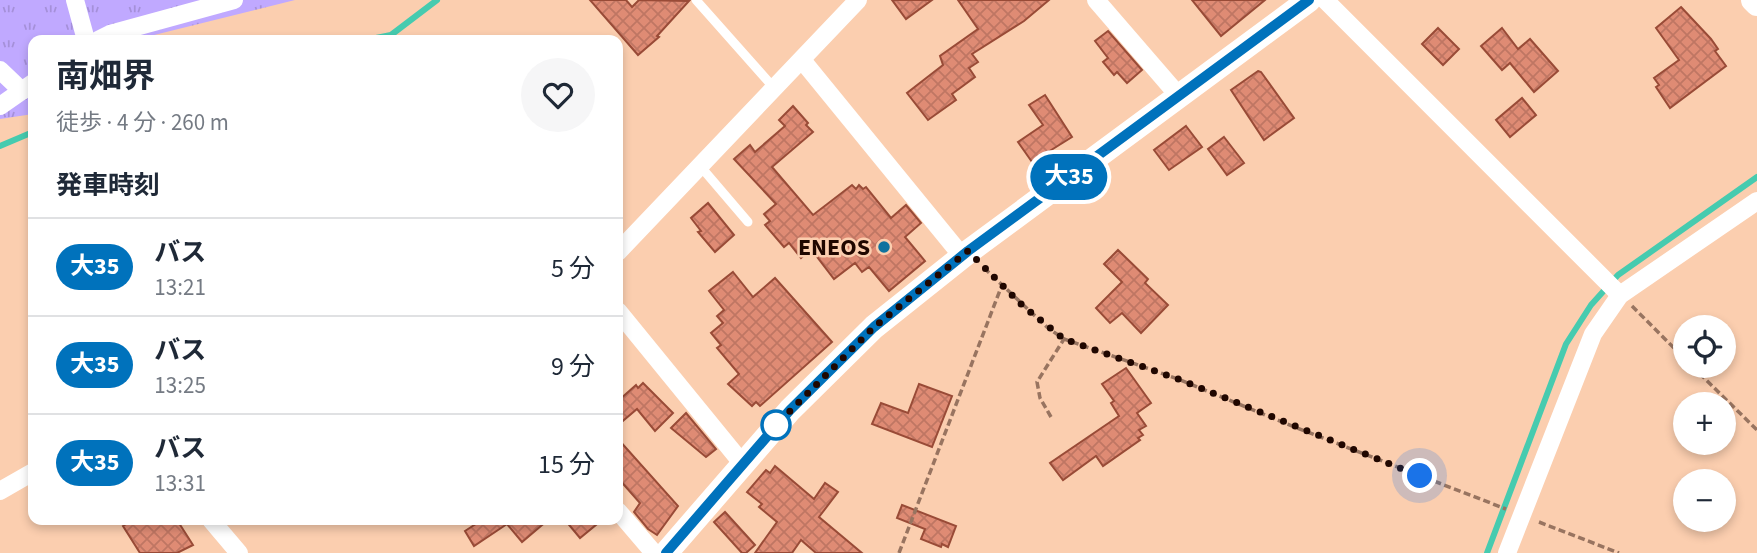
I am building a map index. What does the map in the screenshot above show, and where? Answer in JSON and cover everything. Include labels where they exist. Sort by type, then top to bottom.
[{"type":"main road","points":[[666,553],[790,410],[866,334],[965,254],[1309,0]]},
{"type":"main road","points":[[1753,0],[1757,4]]},
{"type":"street","points":[[75,0],[85,35]]},
{"type":"street","points":[[108,35],[234,0]]},
{"type":"street","points":[[623,247],[858,0]]},
{"type":"street","points":[[1097,0],[1178,95]]},
{"type":"street","points":[[1325,0],[1620,295]]},
{"type":"street","points":[[802,60],[965,254]]},
{"type":"street","points":[[0,70],[28,87],[0,106]]},
{"type":"street","points":[[1507,553],[1593,334],[1620,295],[1757,201]]},
{"type":"street","points":[[623,316],[742,463]]},
{"type":"street","points":[[0,491],[28,475]]},
{"type":"street","points":[[623,517],[654,553]]},
{"type":"street","points":[[215,525],[239,553]]},
{"type":"lane","points":[[696,0],[775,89]]},
{"type":"lane","points":[[701,167],[748,222]]},
{"type":"path","points":[[965,254],[1064,339],[1178,379],[1311,434],[1619,553]]},
{"type":"path","points":[[900,553],[1002,285]]},
{"type":"path","points":[[1620,295],[1673,347]]},
{"type":"path","points":[[1051,416],[1040,398],[1037,382],[1064,339]]},
{"type":"path","points":[[1704,378],[1757,430]]},
{"type":"green space","points":[[0,0],[295,0],[154,35],[28,35],[28,115],[0,119]]},
{"type":"building","points":[[590,0],[626,0],[632,7],[639,0],[689,1],[657,36],[659,37],[638,55]]},
{"type":"building","points":[[892,0],[932,0],[906,19]]},
{"type":"building","points":[[958,0],[1049,0],[1024,21],[972,54],[978,62],[969,68],[975,77],[952,94],[956,100],[928,120],[907,93],[943,65],[940,56],[978,29]]},
{"type":"building","points":[[1192,0],[1265,0],[1221,36]]},
{"type":"building","points":[[1681,7],[1711,39],[1718,49],[1715,51],[1726,66],[1670,108],[1656,87],[1659,85],[1654,78],[1679,60],[1656,28]]},
{"type":"building","points":[[1438,28],[1459,49],[1443,65],[1422,44]]},
{"type":"building","points":[[1502,28],[1518,49],[1530,39],[1558,71],[1534,92],[1510,63],[1502,70],[1481,46]]},
{"type":"building","points":[[1108,31],[1142,70],[1127,83],[1117,72],[1114,75],[1103,62],[1108,58],[1095,41]]},
{"type":"building","points":[[1258,71],[1294,118],[1264,140],[1231,90]]},
{"type":"building","points":[[1045,95],[1072,137],[1032,162],[1018,142],[1043,125],[1029,105]]},
{"type":"building","points":[[1522,98],[1536,115],[1510,137],[1496,120]]},
{"type":"building","points":[[793,106],[813,132],[772,167],[813,215],[852,185],[856,189],[859,185],[863,189],[866,187],[891,218],[906,205],[921,223],[905,237],[925,261],[889,291],[869,267],[862,272],[855,263],[834,279],[811,249],[801,258],[789,243],[784,247],[765,225],[770,221],[764,214],[776,204],[734,159],[750,145],[755,152],[785,126],[779,120]]},
{"type":"building","points":[[1186,126],[1202,147],[1169,170],[1154,150]]},
{"type":"building","points":[[1224,137],[1244,163],[1227,175],[1208,149]]},
{"type":"building","points":[[708,203],[734,235],[715,252],[698,232],[701,231],[691,218]]},
{"type":"building","points":[[1118,250],[1148,279],[1145,283],[1168,305],[1141,333],[1122,313],[1110,323],[1096,308],[1122,282],[1104,264]]},
{"type":"building","points":[[733,272],[753,297],[775,278],[832,342],[760,406],[756,402],[752,406],[728,384],[739,374],[717,348],[721,345],[711,333],[723,323],[717,316],[724,310],[709,291]]},
{"type":"building","points":[[1126,368],[1151,403],[1137,413],[1146,426],[1139,430],[1143,435],[1138,438],[1140,440],[1103,466],[1096,456],[1063,480],[1050,463],[1119,416],[1111,403],[1114,401],[1102,384]]},
{"type":"building","points":[[643,383],[673,413],[655,431],[637,409],[623,421],[623,397],[636,385],[638,388]]},
{"type":"building","points":[[919,384],[952,396],[932,447],[872,424],[881,403],[908,413]]},
{"type":"building","points":[[686,413],[716,449],[706,457],[671,428]]},
{"type":"building","points":[[623,445],[678,506],[657,535],[648,529],[634,512],[640,503],[623,484]]},
{"type":"building","points":[[775,466],[814,499],[825,483],[838,492],[819,517],[862,553],[816,553],[801,540],[792,553],[755,553],[777,522],[759,507],[762,504],[747,492],[766,470],[770,473]]},
{"type":"building","points":[[902,505],[956,526],[948,547],[921,539],[925,529],[897,518]]},
{"type":"building","points":[[725,512],[755,545],[746,553],[742,553],[714,522]]},
{"type":"building","points":[[180,525],[193,545],[177,553],[140,553],[123,526]]},
{"type":"building","points":[[474,525],[506,525],[474,546],[465,531]]},
{"type":"building","points":[[508,525],[542,525],[522,542]]},
{"type":"building","points":[[569,525],[596,525],[580,538]]},
{"type":"waterway","points":[[391,35],[437,0]]},
{"type":"waterway","points":[[0,146],[28,134]]},
{"type":"waterway","points":[[1487,553],[1566,344],[1591,305],[1618,275],[1757,177]]},
{"type":"bus line","name":"大35","points":[[666,553],[790,410],[874,327],[968,251],[1309,0]]},
{"type":"place","name":"ENEOS","points":[[884,247]]},
{"type":"route","points":[[776,425],[774,427],[832,366],[874,327],[968,251],[1023,306],[1064,339],[1178,379],[1420,476]]}]
